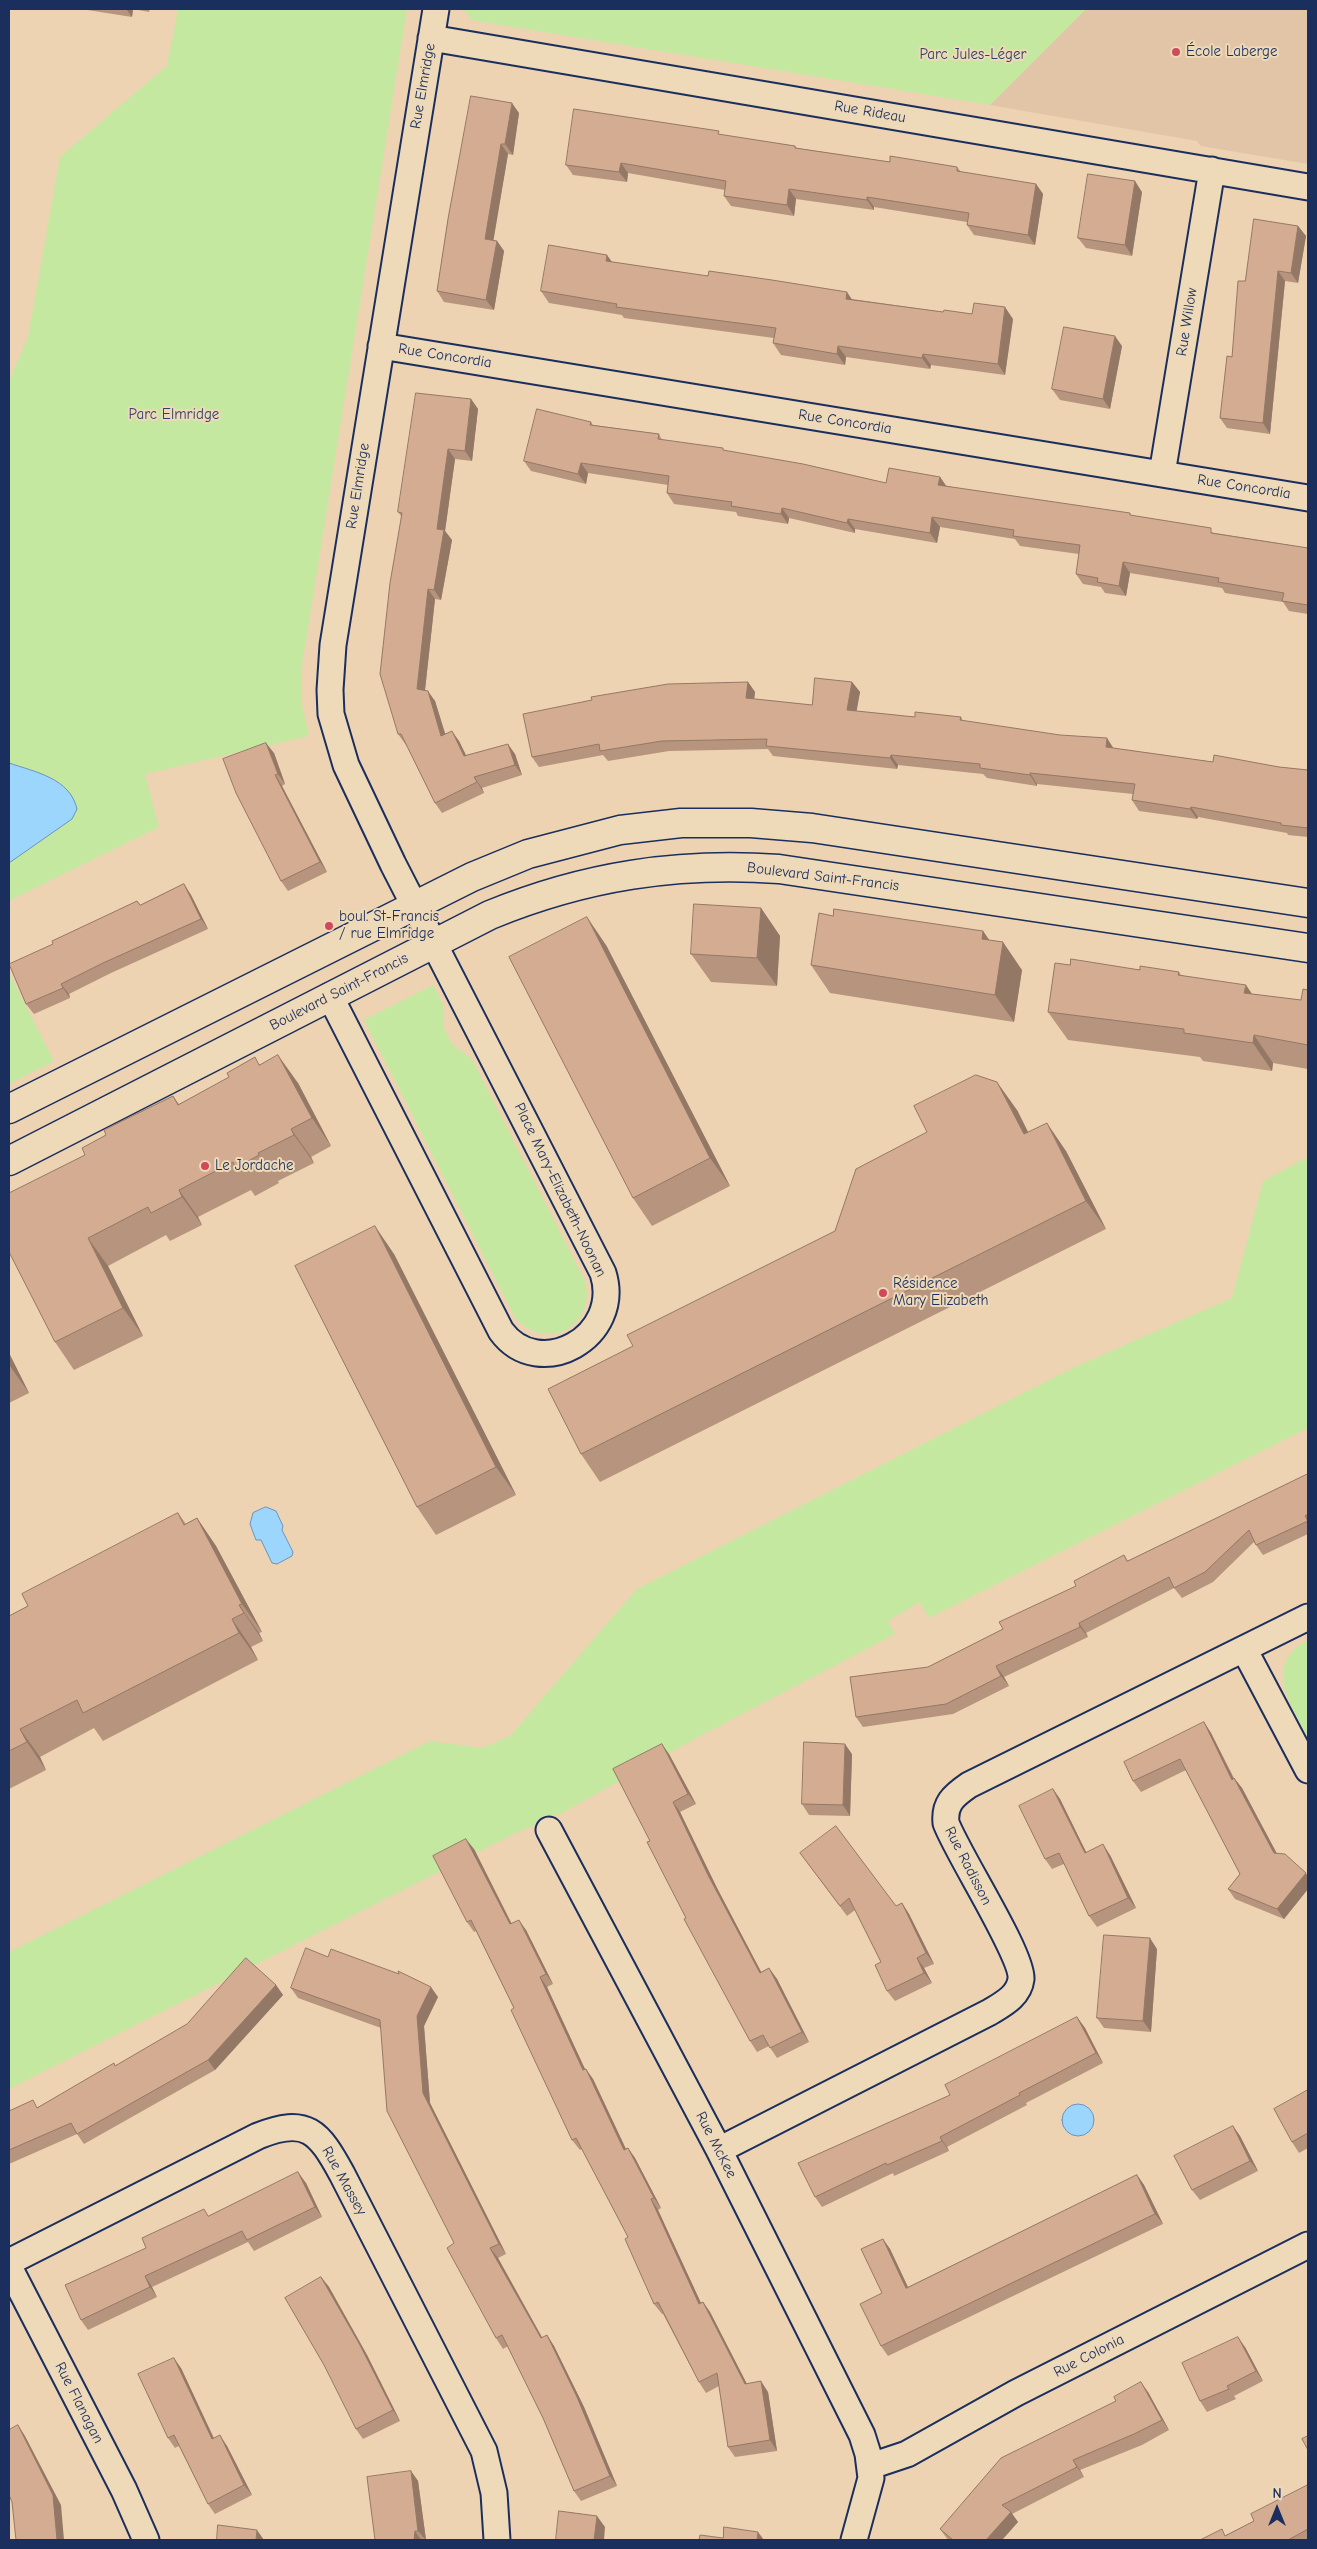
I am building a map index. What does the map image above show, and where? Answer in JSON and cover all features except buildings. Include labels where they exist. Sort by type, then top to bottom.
[{"type":"street","name":"Rue Elmridge","points":[[435,944],[392,864],[346,765],[336,736],[330,690],[332,652],[436,9]]},
{"type":"street","name":"Rue Rideau","points":[[431,38],[1308,187]]},
{"type":"street","name":"Rue Willow","points":[[1162,474],[1212,170]]},
{"type":"street","name":"Rue Concordia","points":[[381,346],[1308,498]]},
{"type":"street","points":[[9,1109],[414,904],[500,865],[556,846],[620,830],[681,823],[751,824],[812,828],[1308,903]]},
{"type":"street","name":"Boulevard Saint-Francis","points":[[9,1161],[490,915],[572,886],[665,869],[722,867],[779,869],[1308,948]]},
{"type":"street","name":"Place Mary-Elizabeth-Noonan","points":[[330,996],[501,1331],[512,1344],[523,1349],[543,1353],[567,1349],[587,1336],[600,1321],[607,1293],[603,1273],[435,944]]},
{"type":"street","name":"Rue Radisson","points":[[719,2150],[990,2012],[1013,1996],[1021,1978],[1013,1952],[946,1823],[948,1804],[955,1794],[1308,1617]]},
{"type":"street","points":[[1244,1649],[1308,1770]]},
{"type":"street","name":"Rue McKee","points":[[549,1830],[719,2150],[862,2435],[871,2466]]},
{"type":"street","name":"Rue Massey","points":[[9,2262],[258,2136],[284,2128],[307,2129],[319,2138],[342,2174],[484,2451],[494,2493],[497,2540]]},
{"type":"street","name":"Rue Colonia","points":[[871,2466],[907,2454],[1016,2393],[1308,2246]]},
{"type":"street","name":"Rue Flanagan","points":[[9,2267],[124,2490],[146,2540]]},
{"type":"street","points":[[854,2540],[871,2478],[871,2466]]},
{"type":"shaded area","name":"École Laberge","points":[[1086,9],[1308,9],[1308,164],[1201,146],[1197,141],[990,105]]},
{"type":"green space","name":"Parc Elmridge","points":[[178,9],[407,9],[302,665],[302,704],[309,736],[145,774],[159,827],[9,901],[9,863],[72,819],[57,780],[9,763],[9,381],[28,337],[60,157],[167,66]]},
{"type":"green space","name":"Parc Jules-Léger","points":[[463,9],[1086,9],[990,105],[476,21],[471,19]]},
{"type":"green space","points":[[9,973],[54,1061],[9,1084]]},
{"type":"green space","points":[[433,985],[443,1004],[444,1028],[453,1045],[472,1059],[585,1281],[587,1297],[584,1311],[577,1322],[567,1329],[555,1333],[542,1333],[529,1329],[516,1319],[364,1020]]},
{"type":"green space","points":[[1308,1157],[1308,1428],[929,1618],[920,1602],[888,1621],[895,1634],[702,1735],[560,1814],[514,1834],[9,2089],[9,1952],[430,1741],[482,1748],[510,1736],[637,1589],[1075,1367],[1232,1298],[1263,1181]]},
{"type":"green space","points":[[1308,1640],[1308,1738],[1288,1699],[1283,1673],[1286,1661],[1294,1650]]},
{"type":"water","points":[[9,763],[40,773],[59,783],[73,798],[77,809],[72,819],[9,863]]},
{"type":"water","points":[[266,1507],[276,1511],[283,1526],[282,1530],[293,1552],[292,1556],[277,1564],[272,1563],[261,1540],[256,1540],[250,1524],[253,1513]]},
{"type":"water","points":[[1078,2104],[1084,2105],[1089,2109],[1093,2114],[1093,2126],[1089,2131],[1084,2135],[1078,2136],[1072,2135],[1067,2131],[1063,2126],[1062,2120],[1063,2114],[1067,2109],[1072,2105]]},
{"type":"place","name":"École Laberge","points":[[1176,52]]},
{"type":"place","name":"boul. St-Francis / rue Elmridge","points":[[329,926]]},
{"type":"place","name":"Le Jordache","points":[[205,1166]]},
{"type":"place","name":"Résidence Mary Elizabeth","points":[[883,1293]]}]
